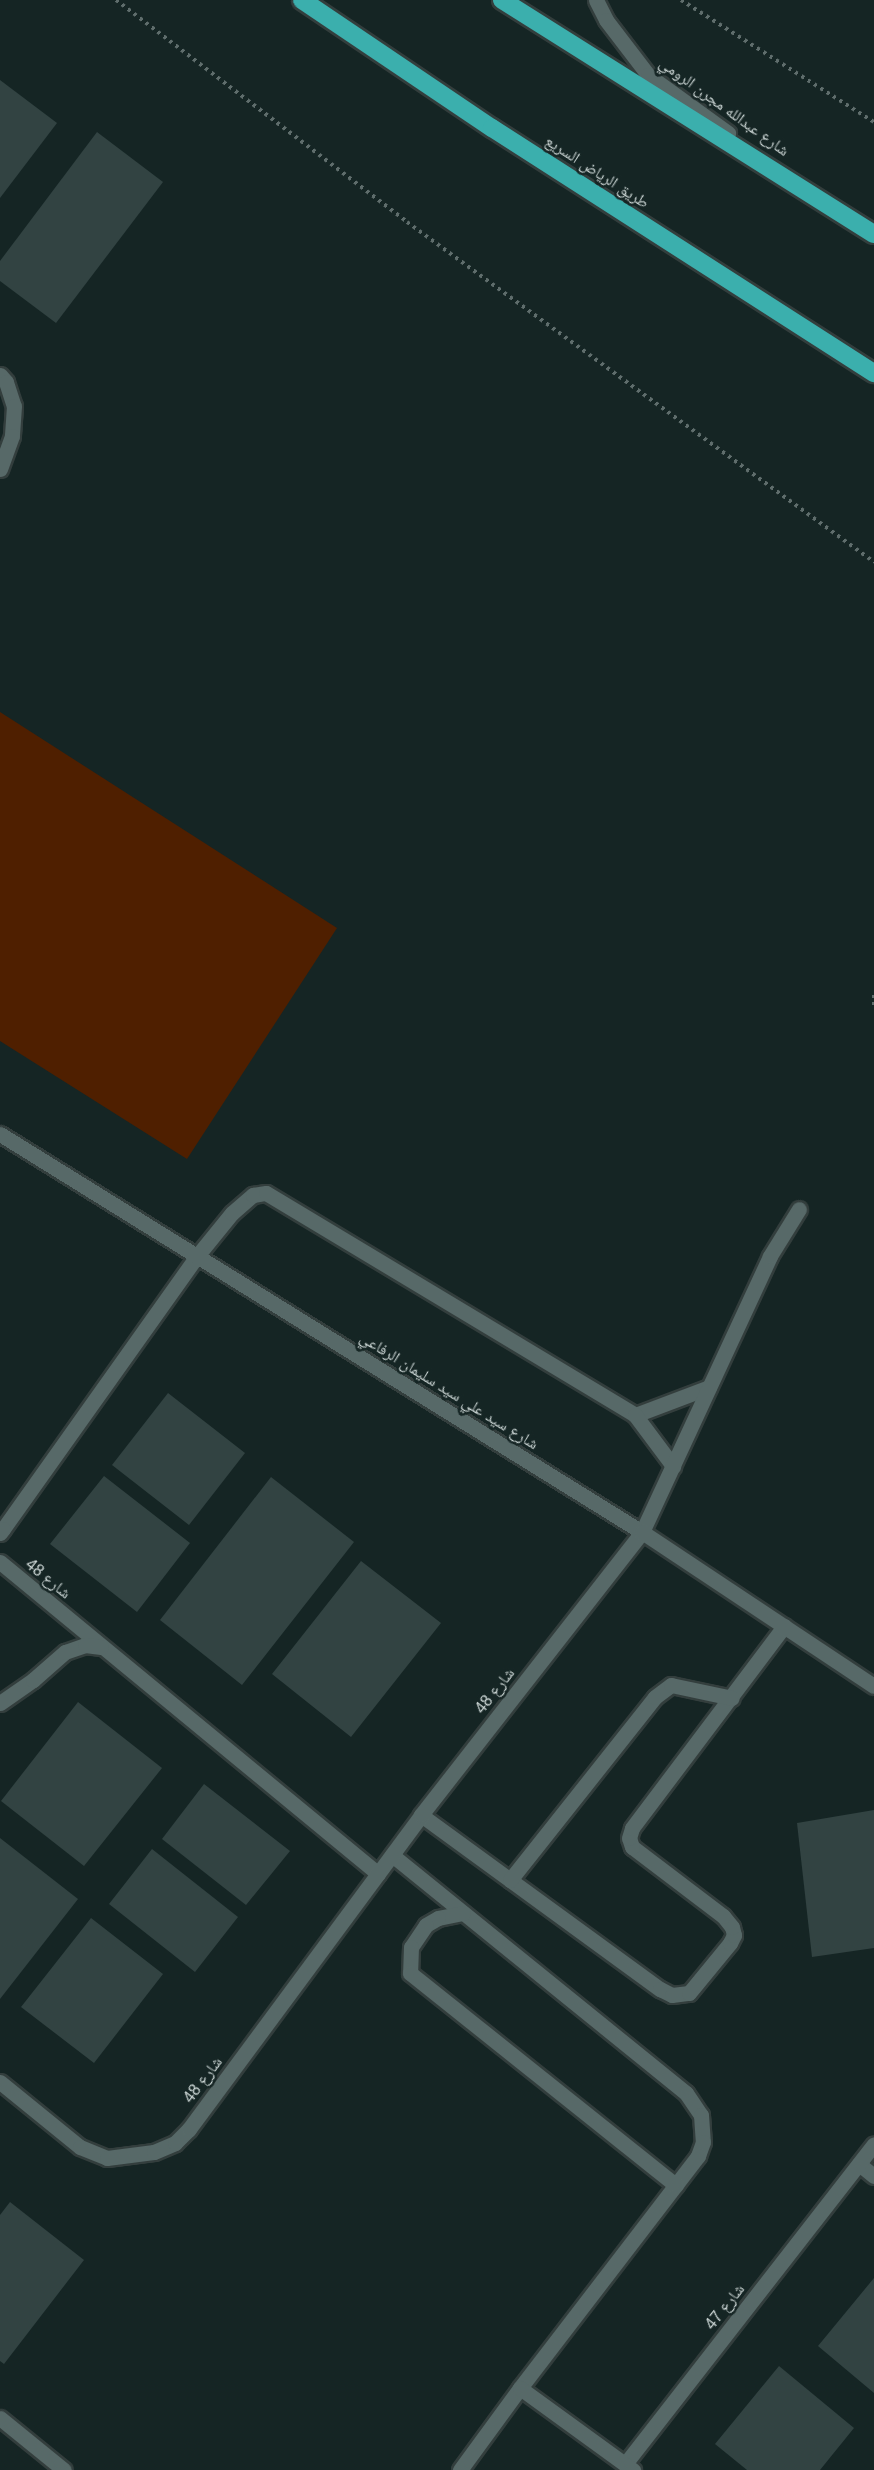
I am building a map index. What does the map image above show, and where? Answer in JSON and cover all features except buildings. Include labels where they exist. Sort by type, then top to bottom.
[{"type":"highway","name":"طريق الرياض السريع","points":[[302,0],[492,128],[874,373]]},
{"type":"highway","points":[[502,0],[874,234]]},
{"type":"street","name":"شارع عبدالله مجرن الرومي","points":[[596,0],[606,20],[648,75],[823,202]]},
{"type":"street","points":[[0,375],[6,382],[14,406],[12,436],[0,469]]},
{"type":"street","name":"شارع سيد علي سيد سليمان الرفاعي","points":[[0,1134],[642,1532],[874,1686]]},
{"type":"street","points":[[1,1531],[197,1256],[241,1203],[253,1195],[266,1194],[635,1415],[673,1466]]},
{"type":"street","name":"شارع 48","points":[[0,2082],[80,2147],[107,2158],[154,2152],[175,2143],[189,2129],[421,1815],[642,1532],[770,1256],[800,1209]]},
{"type":"street","points":[[635,1415],[709,1387]]},
{"type":"street","name":"شارع 48","points":[[0,1562],[378,1874]]},
{"type":"street","points":[[421,1815],[660,1989],[680,1996],[689,1993],[730,1943],[734,1935],[732,1927],[723,1916],[632,1847],[629,1838],[632,1828],[784,1626]]},
{"type":"street","points":[[2,1704],[65,1652],[85,1646],[101,1647]]},
{"type":"street","points":[[510,1880],[655,1696],[671,1685],[732,1698]]},
{"type":"street","points":[[392,1855],[695,2103],[704,2128],[703,2142],[698,2156],[460,2470]]},
{"type":"street","points":[[463,1913],[444,1916],[426,1925],[411,1947],[410,1973],[676,2186]]},
{"type":"street","name":"شارع 47","points":[[629,2467],[874,2144]]},
{"type":"street","points":[[859,2164],[874,2176]]},
{"type":"street","points":[[520,2388],[629,2467]]},
{"type":"street","points":[[0,2418],[64,2470]]},
{"type":"path","points":[[116,0],[407,222],[874,562]]},
{"type":"path","points":[[681,0],[874,122]]},
{"type":"path","points":[[874,995],[874,1006]]},
{"type":"shaded area","points":[[0,712],[337,928],[187,1159],[0,1041]]}]
